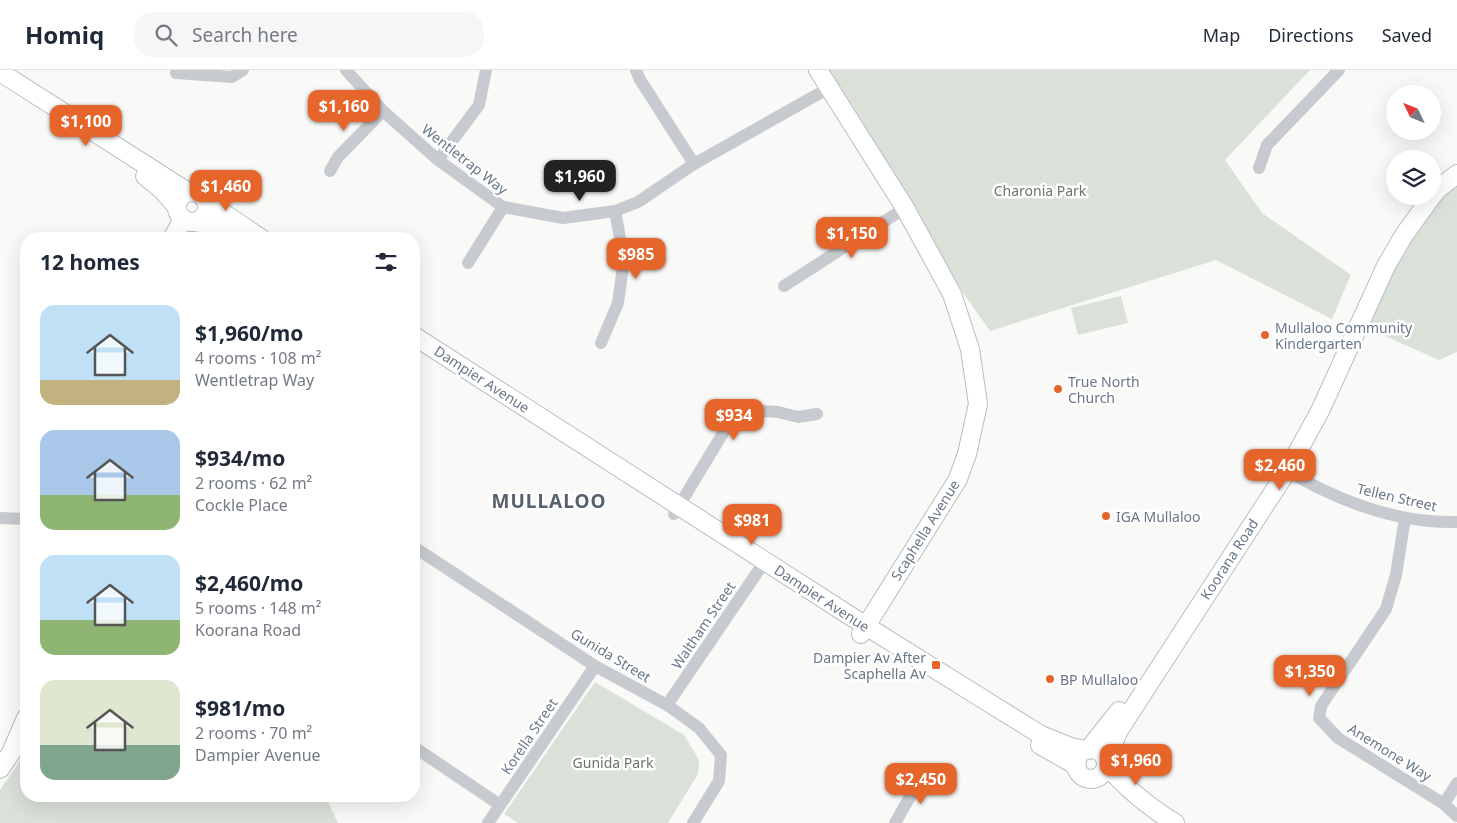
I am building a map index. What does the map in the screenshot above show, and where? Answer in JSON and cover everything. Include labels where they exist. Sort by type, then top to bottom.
[{"type":"main road","name":"Scaphella Avenue","points":[[818,70],[905,208],[952,294],[970,348],[978,404],[967,454],[958,479],[864,630]]},
{"type":"main road","points":[[1,76],[188,192],[199,193],[206,202],[251,232]]},
{"type":"main road","points":[[1,76],[150,179],[185,216],[232,232]]},
{"type":"main road","points":[[1441,175],[1457,162]]},
{"type":"main road","name":"Koorana Road","points":[[1441,187],[1457,174]]},
{"type":"main road","points":[[176,232],[185,216],[179,199],[188,192]]},
{"type":"main road","points":[[185,216],[200,220],[208,208],[206,202]]},
{"type":"main road","name":"Koorana Road","points":[[1102,768],[1118,730],[1282,468],[1319,392],[1375,265],[1389,240],[1414,205]]},
{"type":"main road","name":"Koorana Road","points":[[1087,750],[1110,724],[1320,412],[1386,266],[1404,235],[1426,205]]},
{"type":"main road","name":"Dampier Avenue","points":[[420,340],[677,510],[864,630],[1040,735],[1071,747],[1087,750]]},
{"type":"main road","name":"Dampier Avenue","points":[[420,351],[677,510]]},
{"type":"main road","name":"Dampier Avenue","points":[[864,630],[977,708],[1077,766]]},
{"type":"main road","points":[[0,769],[11,753],[20,732]]},
{"type":"main road","points":[[1102,768],[1089,779],[1079,772],[1077,766],[1078,757],[1087,750],[1097,750],[1101,753],[1102,768],[1123,796],[1157,823]]},
{"type":"main road","points":[[1102,768],[1122,782],[1143,801],[1175,823]]},
{"type":"street","points":[[176,73],[232,77],[243,70]]},
{"type":"street","name":"Wentletrap Way","points":[[346,70],[383,111],[438,160],[503,207],[563,218],[615,211],[638,202],[694,164],[828,88]]},
{"type":"street","points":[[438,160],[479,105],[486,70]]},
{"type":"street","points":[[636,70],[638,78],[694,164]]},
{"type":"street","points":[[1259,168],[1268,145],[1339,70]]},
{"type":"street","points":[[330,171],[338,158],[383,111]]},
{"type":"street","points":[[468,263],[503,207]]},
{"type":"street","points":[[784,286],[905,208]]},
{"type":"street","points":[[600,344],[618,303],[624,260],[615,211]]},
{"type":"street","points":[[677,510],[731,420],[746,410],[778,412],[798,417],[817,414]]},
{"type":"street","name":"Tellen Street","points":[[1282,468],[1355,505],[1405,518],[1436,523],[1457,522]]},
{"type":"street","points":[[0,518],[20,519]]},
{"type":"street","name":"Anemone Way","points":[[1405,518],[1396,575],[1386,609],[1321,706],[1319,718],[1338,738],[1444,804],[1457,816]]},
{"type":"street","name":"Gunida Street","points":[[420,551],[595,666],[667,705],[699,728],[721,755],[719,781],[692,823]]},
{"type":"street","name":"Waltham Street","points":[[667,705],[762,565]]},
{"type":"street","name":"Korella Street","points":[[488,823],[595,666]]},
{"type":"street","points":[[420,751],[500,805]]},
{"type":"street","points":[[895,823],[923,774]]},
{"type":"street","points":[[1444,804],[1457,783]]},
{"type":"green space","name":"Charonia Park","points":[[824,70],[1310,70],[1225,160],[1262,213],[1351,275],[1332,319],[1216,260],[990,331],[961,290]]},
{"type":"green space","points":[[1457,181],[1457,352],[1439,360],[1365,327],[1399,255],[1433,205],[1441,205],[1441,196]]},
{"type":"green space","points":[[1121,296],[1128,323],[1078,335],[1071,308]]},
{"type":"green space","name":"Gunida Park","points":[[595,682],[684,735],[699,760],[698,774],[668,823],[518,823],[504,814]]},
{"type":"green space","points":[[20,761],[20,802],[328,802],[338,823],[0,823],[0,790]]},
{"type":"place","name":"Mullaloo Community Kindergarten","points":[[1265,335]]},
{"type":"place","name":"True North Church","points":[[1058,389]]},
{"type":"place","name":"IGA Mullaloo","points":[[1106,516]]},
{"type":"place","name":"Dampier Av After Scaphella Av","points":[[936,665]]},
{"type":"place","name":"BP Mullaloo","points":[[1050,679]]},
{"type":"district","name":"MULLALOO","points":[[549,501]]}]
